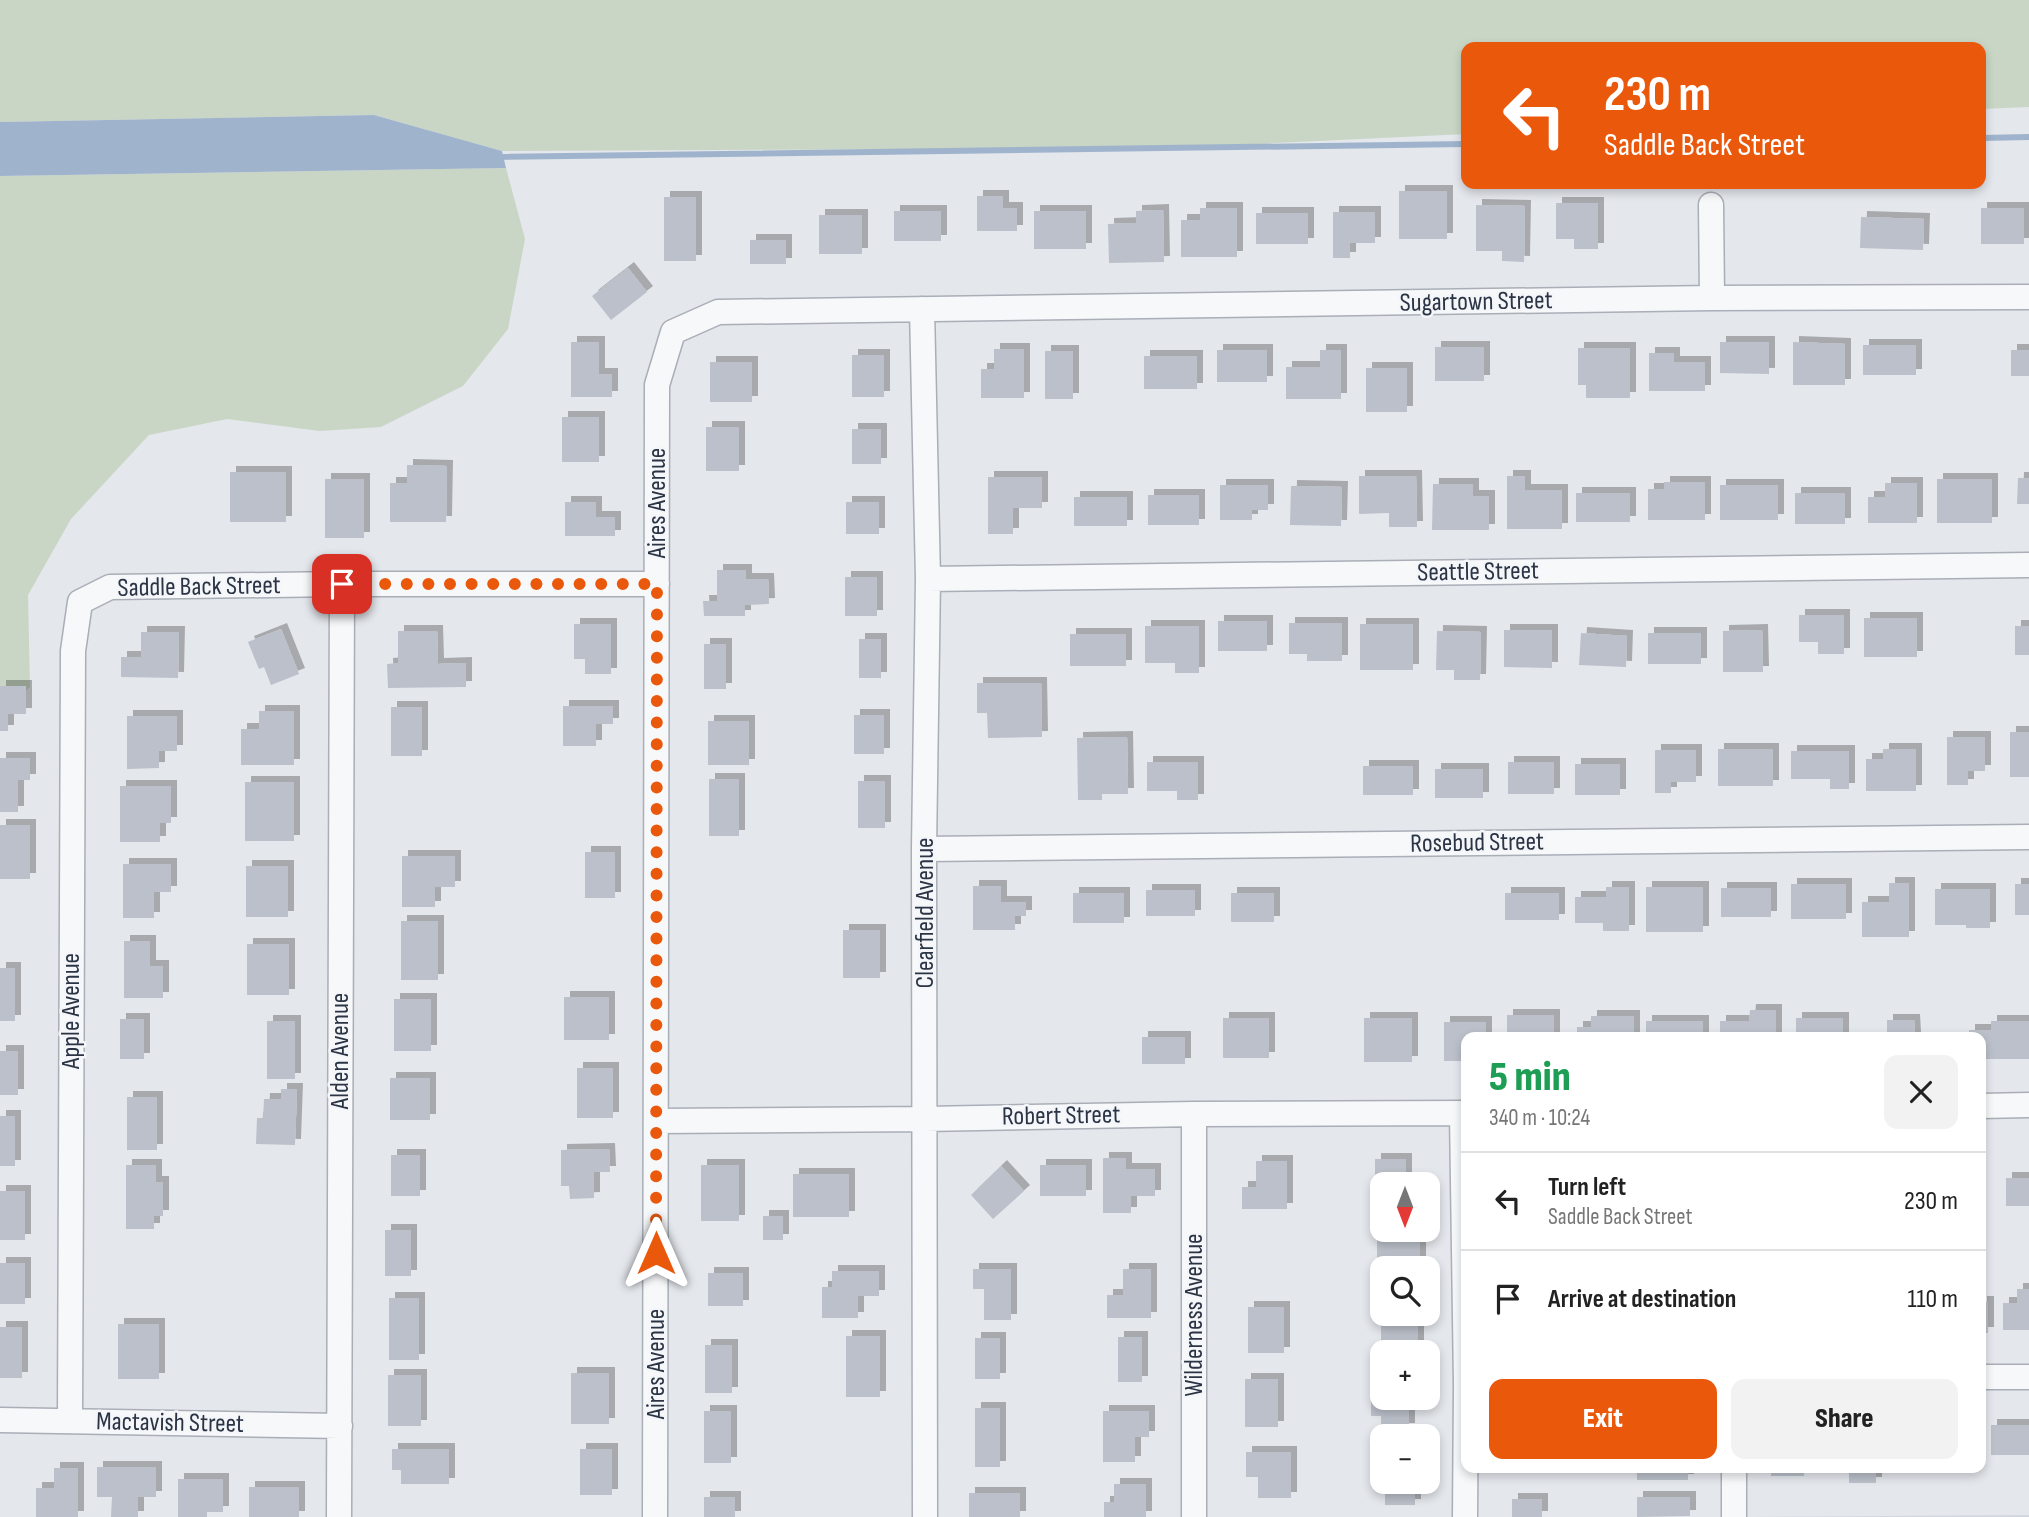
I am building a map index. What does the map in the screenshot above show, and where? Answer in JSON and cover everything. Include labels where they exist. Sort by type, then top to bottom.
[{"type":"street","points":[[1711,205],[1712,299]]},
{"type":"street","name":"Sugartown Street","points":[[922,309],[2029,297]]},
{"type":"street","name":"Clearfield Avenue","points":[[922,309],[928,579],[924,849],[925,1517]]},
{"type":"street","name":"Aires Avenue","points":[[655,1517],[657,385],[673,332],[718,312],[922,309]]},
{"type":"street","name":"Seattle Street","points":[[928,579],[2029,565]]},
{"type":"street","name":"Alden Avenue","points":[[339,1517],[342,584]]},
{"type":"street","name":"Saddle Back Street","points":[[80,601],[110,587],[657,584]]},
{"type":"street","name":"Apple Avenue","points":[[70,1420],[73,651],[80,601]]},
{"type":"street","name":"Rosebud Street","points":[[924,849],[2029,837]]},
{"type":"street","points":[[1986,1106],[2029,1105]]},
{"type":"street","name":"Robert Street","points":[[656,1121],[1461,1113]]},
{"type":"street","name":"Wilderness Avenue","points":[[1194,1114],[1194,1517]]},
{"type":"street","points":[[1986,1377],[2029,1377]]},
{"type":"street","name":"Mactavish Street","points":[[0,1420],[340,1426]]},
{"type":"street","points":[[1465,1473],[1465,1517]]},
{"type":"street","points":[[1734,1473],[1734,1517]]},
{"type":"shaded area","points":[[2029,1515],[2029,1517],[1751,1517]]},
{"type":"green space","points":[[0,0],[2029,0],[2029,107],[1986,109],[1986,42],[1461,42],[1461,134],[1171,148],[502,151],[374,115],[0,122]]},
{"type":"green space","points":[[506,168],[525,239],[508,329],[463,386],[381,427],[320,431],[227,419],[149,435],[71,519],[28,595],[30,687],[0,713],[0,176]]},
{"type":"water","points":[[374,115],[502,151],[506,168],[0,176],[0,122]]},
{"type":"building","points":[[1399,191],[1447,191],[1447,239],[1399,239]]},
{"type":"building","points":[[977,196],[1003,196],[1003,208],[1017,208],[1017,231],[977,231]]},
{"type":"building","points":[[664,197],[696,197],[696,261],[664,261]]},
{"type":"building","points":[[1556,203],[1598,203],[1598,249],[1574,249],[1574,239],[1556,239]]},
{"type":"building","points":[[1476,205],[1525,206],[1524,262],[1502,261],[1502,251],[1476,251]]},
{"type":"building","points":[[1200,208],[1237,208],[1237,257],[1181,257],[1181,220],[1200,220]]},
{"type":"building","points":[[1981,208],[2024,208],[2024,244],[1981,244]]},
{"type":"building","points":[[1163,210],[1164,262],[1109,263],[1108,224],[1136,223],[1136,211]]},
{"type":"building","points":[[894,211],[941,211],[941,241],[894,241]]},
{"type":"building","points":[[1034,211],[1086,211],[1086,249],[1034,249]]},
{"type":"building","points":[[1333,212],[1375,212],[1375,243],[1350,243],[1350,258],[1333,258]]},
{"type":"building","points":[[1256,213],[1308,213],[1308,244],[1256,244]]},
{"type":"building","points":[[819,215],[862,215],[862,254],[819,254]]},
{"type":"building","points":[[1861,217],[1924,219],[1923,250],[1860,248]]},
{"type":"building","points":[[750,240],[786,240],[786,264],[750,264]]},
{"type":"building","points":[[628,268],[647,292],[611,320],[592,296]]},
{"type":"building","points":[[571,342],[599,342],[599,374],[612,374],[612,397],[571,397]]},
{"type":"building","points":[[1720,342],[1769,342],[1769,374],[1720,373]]},
{"type":"building","points":[[1793,342],[1845,344],[1845,385],[1793,385]]},
{"type":"building","points":[[1863,345],[1916,345],[1916,375],[1863,375]]},
{"type":"building","points":[[1435,347],[1484,347],[1484,381],[1435,381]]},
{"type":"building","points":[[1578,348],[1630,348],[1630,398],[1586,398],[1586,385],[1578,385]]},
{"type":"building","points":[[994,349],[1024,349],[1024,398],[981,398],[981,369],[994,369]]},
{"type":"building","points":[[1217,350],[1267,350],[1267,382],[1217,382]]},
{"type":"building","points":[[1320,350],[1341,350],[1341,399],[1286,399],[1286,367],[1320,367]]},
{"type":"building","points":[[2011,350],[2029,350],[2029,376],[2011,376]]},
{"type":"building","points":[[1045,351],[1073,351],[1073,399],[1045,399]]},
{"type":"building","points":[[1649,353],[1674,353],[1674,362],[1705,362],[1705,391],[1649,391]]},
{"type":"building","points":[[852,355],[884,355],[884,397],[852,397]]},
{"type":"building","points":[[1144,356],[1197,356],[1197,389],[1144,389]]},
{"type":"building","points":[[710,362],[752,362],[752,402],[710,402]]},
{"type":"building","points":[[1366,368],[1407,368],[1407,412],[1366,412]]},
{"type":"building","points":[[562,417],[599,417],[599,462],[562,462]]},
{"type":"building","points":[[706,427],[739,427],[739,471],[706,471]]},
{"type":"building","points":[[852,429],[881,429],[881,464],[852,464]]},
{"type":"building","points":[[407,465],[447,466],[446,522],[390,522],[390,483],[407,483]]},
{"type":"building","points":[[230,472],[286,472],[286,522],[230,522]]},
{"type":"building","points":[[1359,476],[1416,476],[1417,527],[1389,527],[1389,513],[1359,514]]},
{"type":"building","points":[[1507,476],[1525,476],[1525,490],[1562,490],[1562,529],[1507,529]]},
{"type":"building","points":[[988,477],[1042,477],[1042,508],[1013,508],[1013,534],[988,534]]},
{"type":"building","points":[[2018,478],[2029,478],[2029,504],[2017,504]]},
{"type":"building","points":[[325,479],[364,479],[364,538],[325,538]]},
{"type":"building","points":[[1937,479],[1992,479],[1992,523],[1937,523]]},
{"type":"building","points":[[1664,482],[1705,482],[1705,520],[1648,520],[1648,489],[1664,489]]},
{"type":"building","points":[[1885,483],[1917,483],[1917,523],[1868,523],[1868,497],[1885,497]]},
{"type":"building","points":[[1433,484],[1473,484],[1473,496],[1489,496],[1489,530],[1432,530]]},
{"type":"building","points":[[1220,485],[1268,485],[1268,510],[1252,510],[1252,520],[1220,520]]},
{"type":"building","points":[[1720,485],[1778,485],[1778,520],[1720,520]]},
{"type":"building","points":[[1291,486],[1342,487],[1341,526],[1290,525]]},
{"type":"building","points":[[1576,493],[1630,493],[1630,522],[1576,522]]},
{"type":"building","points":[[1795,493],[1845,493],[1845,524],[1795,524]]},
{"type":"building","points":[[1148,495],[1199,495],[1199,525],[1148,525]]},
{"type":"building","points":[[1074,497],[1127,497],[1127,526],[1074,526]]},
{"type":"building","points":[[565,502],[596,502],[596,517],[615,517],[615,536],[565,536]]},
{"type":"building","points":[[846,502],[879,502],[879,534],[846,534]]},
{"type":"building","points":[[717,570],[746,570],[746,579],[768,579],[769,604],[745,605],[745,616],[704,616],[703,601],[717,601]]},
{"type":"building","points":[[845,577],[877,577],[877,616],[845,616]]},
{"type":"building","points":[[1799,615],[1844,615],[1844,654],[1818,654],[1818,642],[1799,642]]},
{"type":"building","points":[[1864,618],[1917,618],[1917,657],[1864,657]]},
{"type":"building","points":[[1218,621],[1267,621],[1267,651],[1218,651]]},
{"type":"building","points":[[1289,623],[1342,623],[1342,661],[1307,661],[1307,654],[1289,654]]},
{"type":"building","points":[[574,624],[611,624],[611,674],[585,674],[585,659],[574,659]]},
{"type":"building","points":[[1360,624],[1413,624],[1413,670],[1360,670]]},
{"type":"building","points":[[1145,626],[1199,626],[1199,673],[1175,673],[1175,663],[1145,663]]},
{"type":"building","points":[[2015,626],[2029,626],[2029,655],[2015,655]]},
{"type":"building","points":[[281,629],[299,674],[271,685],[264,667],[259,669],[248,642]]},
{"type":"building","points":[[1504,630],[1552,630],[1552,668],[1504,667]]},
{"type":"building","points":[[1762,630],[1763,672],[1723,672],[1723,631]]},
{"type":"building","points":[[398,631],[437,631],[438,664],[466,663],[466,687],[388,688],[387,664],[398,663]]},
{"type":"building","points":[[1437,631],[1481,632],[1480,680],[1454,680],[1454,670],[1436,670]]},
{"type":"building","points":[[141,632],[179,632],[178,678],[121,677],[121,657],[141,657]]},
{"type":"building","points":[[1581,633],[1627,636],[1626,667],[1579,665]]},
{"type":"building","points":[[1648,633],[1701,633],[1701,664],[1648,664]]},
{"type":"building","points":[[1070,634],[1126,634],[1126,666],[1070,666]]},
{"type":"building","points":[[859,639],[881,639],[881,678],[859,678]]},
{"type":"building","points":[[704,644],[726,644],[726,689],[704,689]]},
{"type":"building","points":[[977,683],[1041,683],[1042,737],[988,738],[987,713],[977,713]]},
{"type":"building","points":[[0,686],[26,686],[26,714],[8,714],[8,731],[0,731]]},
{"type":"building","points":[[563,706],[613,706],[613,724],[596,724],[596,746],[563,746]]},
{"type":"building","points":[[391,707],[422,707],[422,756],[391,756]]},
{"type":"building","points":[[259,711],[294,711],[294,765],[241,765],[241,729],[259,729]]},
{"type":"building","points":[[854,715],[884,715],[884,754],[854,754]]},
{"type":"building","points":[[127,716],[177,716],[177,751],[159,751],[159,768],[127,769]]},
{"type":"building","points":[[708,721],[749,721],[749,765],[708,765]]},
{"type":"building","points":[[2010,732],[2029,732],[2029,777],[2010,777]]},
{"type":"building","points":[[1127,737],[1128,794],[1102,794],[1102,800],[1078,800],[1077,738]]},
{"type":"building","points":[[1947,737],[1985,737],[1985,771],[1968,771],[1968,785],[1947,785]]},
{"type":"building","points":[[1718,749],[1773,749],[1773,786],[1718,786]]},
{"type":"building","points":[[1883,749],[1916,749],[1916,791],[1866,791],[1866,759],[1883,759]]},
{"type":"building","points":[[1655,750],[1696,750],[1696,782],[1671,782],[1671,793],[1655,793]]},
{"type":"building","points":[[1791,751],[1849,751],[1849,789],[1830,789],[1830,779],[1791,779]]},
{"type":"building","points":[[0,758],[30,758],[30,780],[18,780],[18,812],[0,812]]},
{"type":"building","points":[[1147,762],[1198,762],[1198,800],[1177,800],[1177,791],[1147,791]]},
{"type":"building","points":[[1508,762],[1554,762],[1554,794],[1508,794]]},
{"type":"building","points":[[1575,764],[1620,764],[1620,795],[1575,795]]},
{"type":"building","points":[[1363,766],[1413,766],[1413,795],[1363,795]]},
{"type":"building","points":[[1435,769],[1483,769],[1483,798],[1435,798]]},
{"type":"building","points":[[709,779],[739,779],[739,836],[709,836]]},
{"type":"building","points":[[858,781],[885,781],[885,828],[858,828]]},
{"type":"building","points":[[245,782],[294,782],[294,841],[245,841]]},
{"type":"building","points":[[120,786],[171,786],[171,823],[160,823],[160,842],[120,842]]},
{"type":"building","points":[[0,825],[30,825],[30,879],[0,879]]},
{"type":"building","points":[[585,852],[615,852],[615,898],[585,898]]},
{"type":"building","points":[[402,856],[455,856],[455,887],[435,887],[435,907],[402,907]]},
{"type":"building","points":[[123,864],[171,864],[171,892],[154,892],[154,918],[123,918]]},
{"type":"building","points":[[246,866],[288,866],[288,917],[246,917]]},
{"type":"building","points":[[1889,883],[1909,883],[1909,937],[1862,937],[1862,902],[1889,902]]},
{"type":"building","points":[[1791,884],[1846,884],[1846,919],[1791,919]]},
{"type":"building","points":[[2015,884],[2029,884],[2029,915],[2015,915]]},
{"type":"building","points":[[973,886],[1001,886],[1001,902],[1026,902],[1026,916],[1015,916],[1015,930],[973,930]]},
{"type":"building","points":[[1606,887],[1629,887],[1629,931],[1603,931],[1603,923],[1575,923],[1575,897],[1606,897]]},
{"type":"building","points":[[1646,887],[1703,887],[1703,932],[1646,932]]},
{"type":"building","points":[[1721,888],[1771,888],[1771,917],[1721,917]]},
{"type":"building","points":[[1935,889],[1990,889],[1990,928],[1935,925]]},
{"type":"building","points":[[1146,890],[1195,890],[1195,916],[1146,916]]},
{"type":"building","points":[[1073,893],[1124,893],[1124,923],[1073,923]]},
{"type":"building","points":[[1231,893],[1274,893],[1274,922],[1231,922]]},
{"type":"building","points":[[1505,893],[1559,893],[1559,920],[1505,920]]},
{"type":"building","points":[[401,921],[438,921],[438,980],[401,980]]},
{"type":"building","points":[[843,930],[880,930],[880,978],[843,978]]},
{"type":"building","points":[[124,941],[150,941],[150,966],[163,966],[163,998],[124,998]]},
{"type":"building","points":[[247,944],[289,944],[289,995],[247,995]]},
{"type":"building","points":[[0,968],[15,968],[15,1021],[0,1021]]},
{"type":"building","points":[[564,997],[609,997],[609,1040],[564,1040]]},
{"type":"building","points":[[394,999],[431,999],[431,1051],[394,1051]]},
{"type":"building","points":[[1750,1010],[1776,1010],[1776,1032],[1720,1032],[1720,1021],[1749,1021]]},
{"type":"building","points":[[1507,1015],[1554,1015],[1554,1032],[1507,1032]]},
{"type":"building","points":[[1591,1016],[1634,1016],[1634,1032],[1577,1032],[1577,1027],[1591,1027]]},
{"type":"building","points":[[1223,1018],[1269,1018],[1269,1058],[1223,1058]]},
{"type":"building","points":[[1364,1018],[1412,1018],[1412,1062],[1364,1062]]},
{"type":"building","points":[[1796,1018],[1843,1018],[1843,1032],[1796,1032]]},
{"type":"building","points":[[120,1019],[144,1019],[144,1059],[120,1059]]},
{"type":"building","points":[[1887,1020],[1914,1020],[1915,1032],[1887,1032]]},
{"type":"building","points":[[267,1021],[295,1021],[295,1079],[267,1079]]},
{"type":"building","points":[[1646,1021],[1703,1021],[1703,1032],[1646,1032]]},
{"type":"building","points":[[1991,1021],[2029,1021],[2029,1059],[1986,1059],[1986,1032],[1969,1030],[1991,1030]]},
{"type":"building","points":[[1444,1022],[1486,1022],[1486,1032],[1461,1032],[1461,1061],[1444,1061]]},
{"type":"building","points":[[1142,1037],[1185,1037],[1185,1064],[1142,1064]]},
{"type":"building","points":[[0,1051],[18,1051],[18,1095],[0,1095]]},
{"type":"building","points":[[577,1068],[613,1068],[613,1118],[577,1118]]},
{"type":"building","points":[[390,1078],[430,1078],[430,1120],[390,1120]]},
{"type":"building","points":[[281,1089],[297,1089],[295,1145],[256,1144],[257,1118],[263,1118],[264,1099],[281,1099]]},
{"type":"building","points":[[127,1097],[157,1097],[157,1150],[127,1150]]},
{"type":"building","points":[[0,1116],[15,1116],[15,1166],[0,1166]]},
{"type":"building","points":[[609,1149],[610,1172],[594,1172],[594,1198],[570,1199],[569,1186],[561,1186],[561,1150]]},
{"type":"building","points":[[391,1155],[420,1155],[420,1196],[391,1196]]},
{"type":"building","points":[[1103,1158],[1126,1158],[1126,1169],[1155,1169],[1155,1196],[1131,1196],[1131,1213],[1103,1213]]},
{"type":"building","points":[[1375,1159],[1406,1159],[1406,1172],[1375,1172]]},
{"type":"building","points":[[1256,1161],[1287,1161],[1287,1209],[1242,1209],[1242,1187],[1256,1187]]},
{"type":"building","points":[[126,1165],[156,1165],[156,1182],[163,1182],[163,1216],[154,1216],[154,1229],[126,1229]]},
{"type":"building","points":[[701,1165],[739,1165],[739,1221],[701,1221]]},
{"type":"building","points":[[1040,1165],[1086,1165],[1086,1196],[1040,1196]]},
{"type":"building","points":[[1001,1166],[1024,1191],[993,1219],[971,1195]]},
{"type":"building","points":[[793,1174],[849,1174],[849,1217],[793,1217]]},
{"type":"building","points":[[2006,1178],[2029,1178],[2029,1206],[2006,1206]]},
{"type":"building","points":[[0,1191],[25,1191],[25,1240],[0,1240]]},
{"type":"building","points":[[763,1216],[783,1216],[783,1240],[763,1240]]},
{"type":"building","points":[[385,1230],[411,1230],[411,1276],[385,1276]]},
{"type":"building","points":[[1377,1242],[1420,1242],[1420,1256],[1377,1256]]},
{"type":"building","points":[[0,1263],[25,1263],[25,1304],[0,1304]]},
{"type":"building","points":[[973,1269],[1011,1269],[1011,1320],[984,1320],[984,1289],[973,1289]]},
{"type":"building","points":[[1123,1269],[1151,1269],[1151,1318],[1107,1318],[1107,1295],[1123,1295]]},
{"type":"building","points":[[832,1271],[879,1271],[879,1296],[858,1296],[858,1318],[822,1318],[822,1287],[832,1287]]},
{"type":"building","points":[[708,1273],[743,1273],[743,1306],[708,1306]]},
{"type":"building","points":[[2017,1289],[2029,1289],[2029,1330],[2003,1330],[2003,1303],[2017,1303]]},
{"type":"building","points":[[389,1298],[419,1298],[419,1360],[389,1360]]},
{"type":"building","points":[[1986,1302],[1988,1302],[1986,1333]]},
{"type":"building","points":[[1248,1307],[1284,1307],[1284,1353],[1248,1353]]},
{"type":"building","points":[[118,1324],[159,1324],[159,1379],[118,1379]]},
{"type":"building","points":[[1381,1326],[1418,1326],[1418,1340],[1381,1340]]},
{"type":"building","points":[[0,1327],[22,1327],[22,1378],[0,1378]]},
{"type":"building","points":[[846,1336],[880,1336],[880,1397],[846,1397]]},
{"type":"building","points":[[1118,1337],[1142,1337],[1142,1382],[1118,1382]]},
{"type":"building","points":[[975,1338],[1000,1338],[1000,1379],[975,1379]]},
{"type":"building","points":[[705,1345],[732,1345],[732,1393],[705,1393]]},
{"type":"building","points":[[571,1373],[609,1373],[609,1424],[571,1424]]},
{"type":"building","points":[[388,1375],[421,1375],[421,1426],[388,1426]]},
{"type":"building","points":[[1245,1379],[1278,1379],[1278,1427],[1245,1427]]},
{"type":"building","points":[[975,1408],[1000,1408],[1000,1467],[975,1467]]},
{"type":"building","points":[[1371,1410],[1409,1410],[1409,1424],[1381,1424],[1381,1416],[1371,1416]]},
{"type":"building","points":[[704,1411],[731,1411],[731,1463],[704,1463]]},
{"type":"building","points":[[1103,1411],[1149,1411],[1149,1437],[1135,1437],[1135,1462],[1103,1462]]},
{"type":"building","points":[[1991,1425],[2029,1425],[2029,1455],[1991,1455]]},
{"type":"building","points":[[392,1449],[449,1449],[449,1484],[401,1484],[401,1470],[392,1470]]},
{"type":"building","points":[[580,1449],[612,1449],[612,1495],[580,1495]]},
{"type":"building","points":[[1246,1452],[1291,1452],[1291,1498],[1258,1498],[1258,1477],[1246,1477]]},
{"type":"building","points":[[97,1467],[156,1467],[156,1497],[138,1497],[138,1517],[111,1517],[112,1497],[97,1497]]},
{"type":"building","points":[[54,1468],[78,1468],[78,1517],[36,1517],[36,1488],[54,1488]]},
{"type":"building","points":[[1637,1473],[1688,1473],[1688,1480],[1637,1480]]},
{"type":"building","points":[[1771,1473],[1804,1473],[1804,1476],[1771,1476]]},
{"type":"building","points":[[1849,1473],[1876,1473],[1876,1483],[1849,1483]]},
{"type":"building","points":[[178,1479],[223,1479],[223,1512],[207,1512],[207,1517],[178,1517]]},
{"type":"building","points":[[1114,1484],[1146,1484],[1146,1517],[1104,1517],[1104,1502],[1114,1502]]},
{"type":"building","points":[[249,1487],[299,1487],[299,1517],[249,1517]]},
{"type":"building","points":[[969,1493],[1020,1493],[1020,1517],[969,1517]]},
{"type":"building","points":[[1385,1494],[1415,1494],[1415,1505],[1385,1505]]},
{"type":"building","points":[[704,1497],[735,1497],[735,1517],[704,1517]]},
{"type":"building","points":[[1637,1497],[1690,1497],[1690,1516],[1637,1517]]},
{"type":"building","points":[[1512,1499],[1542,1499],[1542,1517],[1512,1517]]},
{"type":"waterway","points":[[1986,138],[2029,137]]},
{"type":"waterway","points":[[496,157],[1461,144]]},
{"type":"route","points":[[342,584],[657,584],[656,1253]]}]
